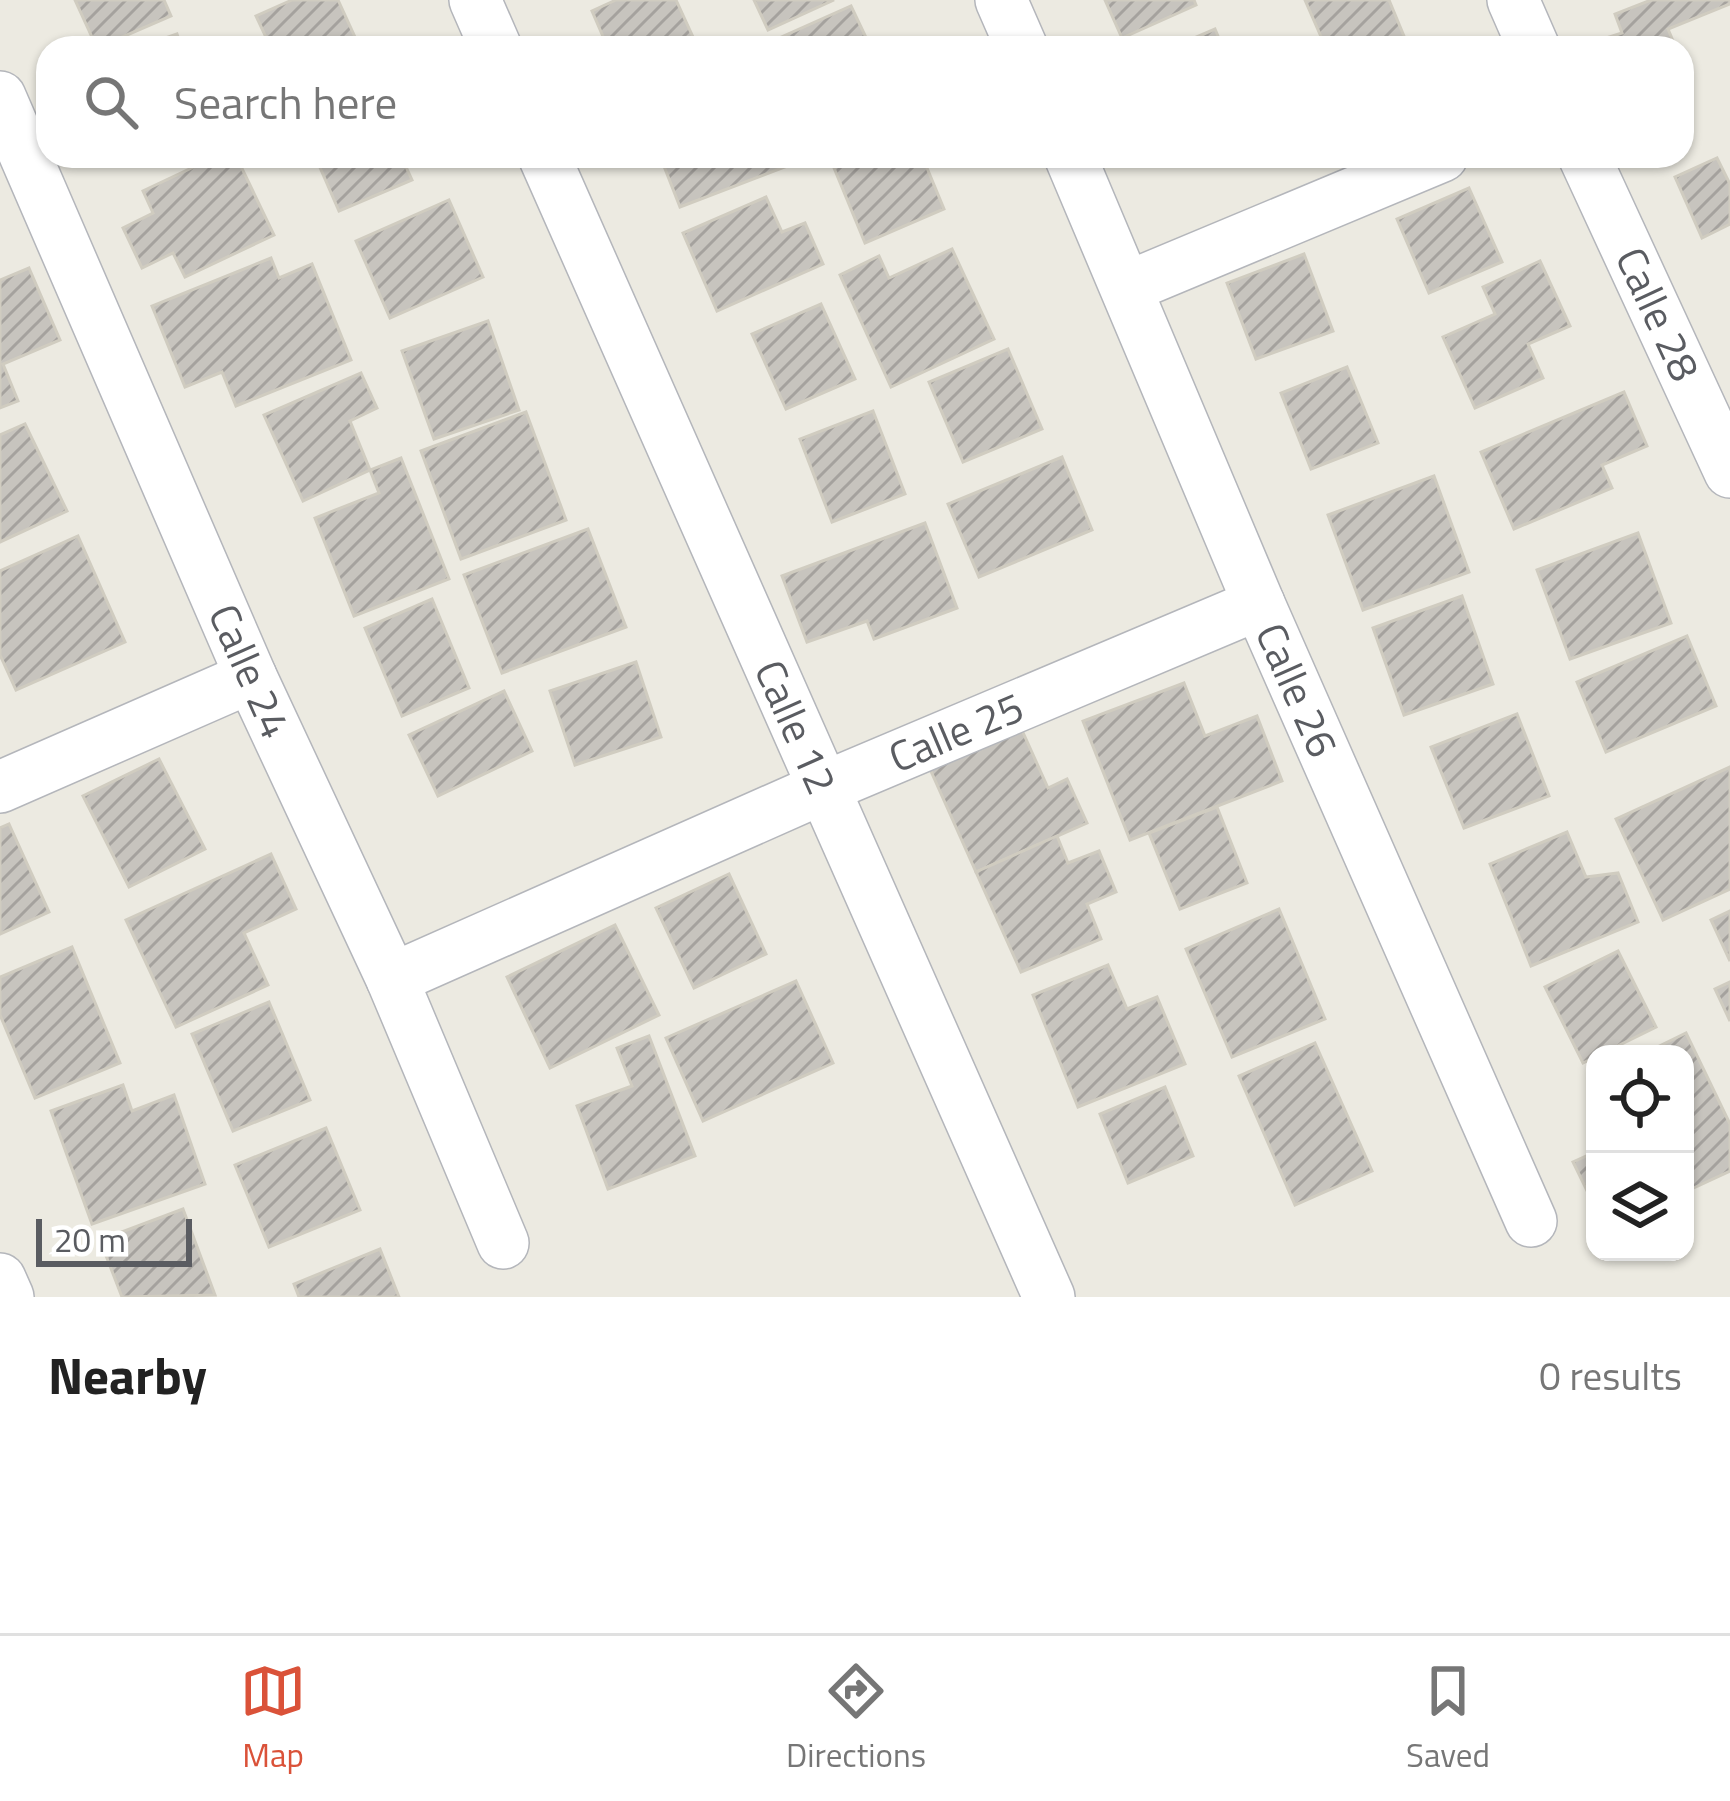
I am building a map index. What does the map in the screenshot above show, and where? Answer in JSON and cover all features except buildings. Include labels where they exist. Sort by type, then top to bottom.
[{"type":"street","points":[[475,0],[491,36]]},
{"type":"street","points":[[1001,0],[1017,36]]},
{"type":"street","points":[[1514,0],[1529,36]]},
{"type":"street","name":"Calle 24","points":[[0,97],[251,677],[392,979],[503,1244]]},
{"type":"street","name":"Calle 12","points":[[549,168],[1049,1297]]},
{"type":"street","name":"Calle 26","points":[[1075,168],[1259,604],[1531,1221]]},
{"type":"street","points":[[1128,287],[1413,168]]},
{"type":"street","name":"Calle 28","points":[[1590,168],[1716,400],[1730,472]]},
{"type":"street","name":"Calle 25","points":[[392,979],[823,788],[1259,604]]},
{"type":"street","points":[[0,788],[251,677]]},
{"type":"street","points":[[0,1279],[8,1297]]}]
